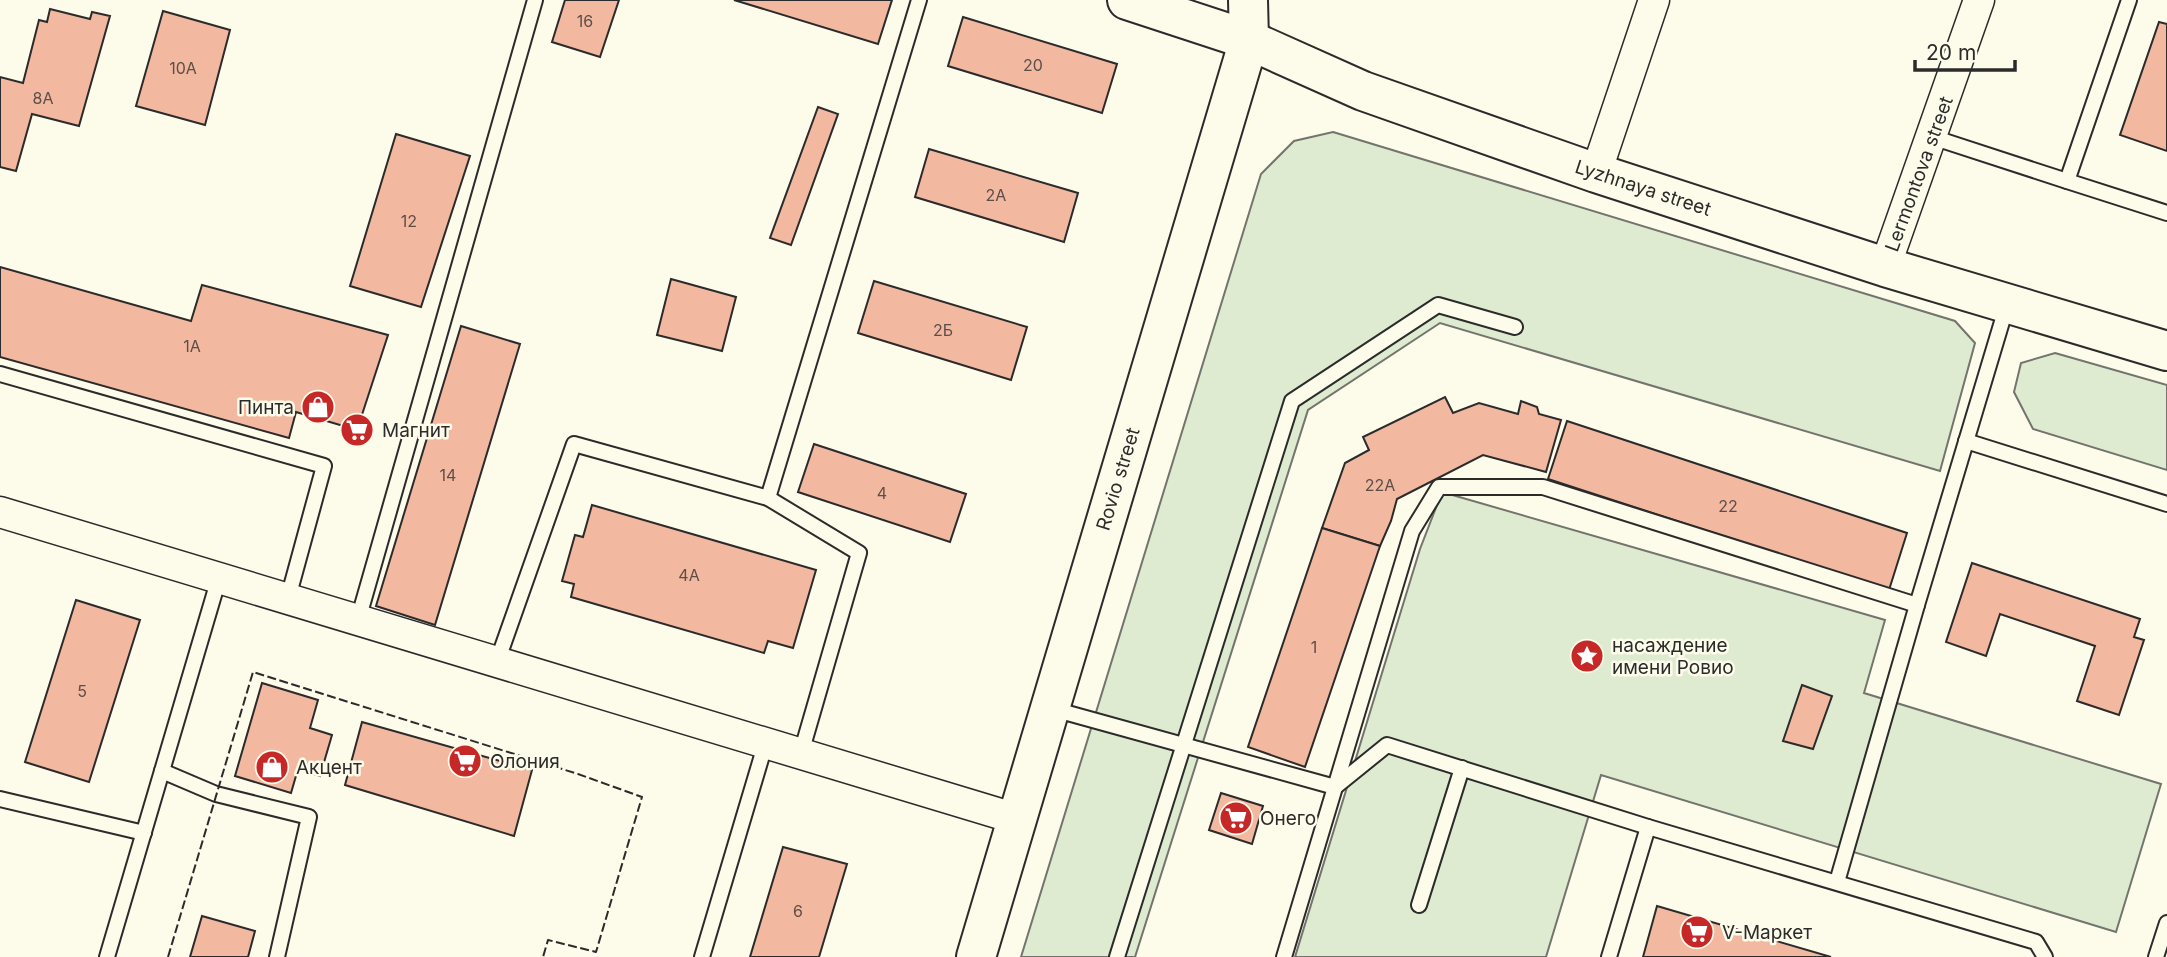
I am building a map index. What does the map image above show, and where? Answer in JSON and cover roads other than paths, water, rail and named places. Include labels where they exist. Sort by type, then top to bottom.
[{"type":"main road","name":"Lyzhnaya street","points":[[1128,0],[1249,40],[1363,91],[1597,173],[1885,267],[2167,351]]},
{"type":"main road","name":"Rovio street","points":[[976,957],[1249,40],[1248,0]]},
{"type":"street","points":[[1597,173],[1654,0]]},
{"type":"street","name":"Lermontova street","points":[[1885,267],[1979,0]]},
{"type":"street","points":[[0,512],[1017,819]]},
{"type":"lane","points":[[358,620],[535,0]]},
{"type":"lane","points":[[768,498],[919,0]]},
{"type":"lane","points":[[2067,181],[2129,0]]},
{"type":"lane","points":[[1932,137],[2167,213]]},
{"type":"lane","points":[[1837,882],[2007,304]]},
{"type":"lane","points":[[1117,957],[1292,401],[1438,305],[1515,327]]},
{"type":"lane","points":[[0,374],[324,466],[288,598]]},
{"type":"lane","points":[[1966,441],[2167,504]]},
{"type":"lane","points":[[497,662],[574,444],[768,498],[859,553],[801,753]]},
{"type":"lane","points":[[1284,957],[1412,531],[1439,487],[1543,487],[1917,605]]},
{"type":"lane","points":[[107,957],[219,578]]},
{"type":"lane","points":[[1050,709],[1335,788]]},
{"type":"lane","points":[[702,957],[766,742]]},
{"type":"lane","points":[[1335,788],[1387,744],[1648,827],[2036,942],[2045,957]]},
{"type":"lane","points":[[1419,905],[1462,768]]},
{"type":"lane","points":[[162,771],[216,794],[309,817],[277,957]]},
{"type":"lane","points":[[0,799],[144,833]]},
{"type":"lane","points":[[1609,957],[1648,827]]},
{"type":"lane","points":[[2156,957],[2167,923]]},
{"type":"place","name":"Пинта","points":[[318,407]]},
{"type":"place","name":"Магнит","points":[[357,430]]},
{"type":"place","name":"насаждение имени Ровио","points":[[1587,656]]},
{"type":"place","name":"Олония","points":[[465,761]]},
{"type":"place","name":"Акцент","points":[[272,767]]},
{"type":"place","name":"Онего","points":[[1236,818]]},
{"type":"place","name":"V-Маркет","points":[[1697,932]]}]
